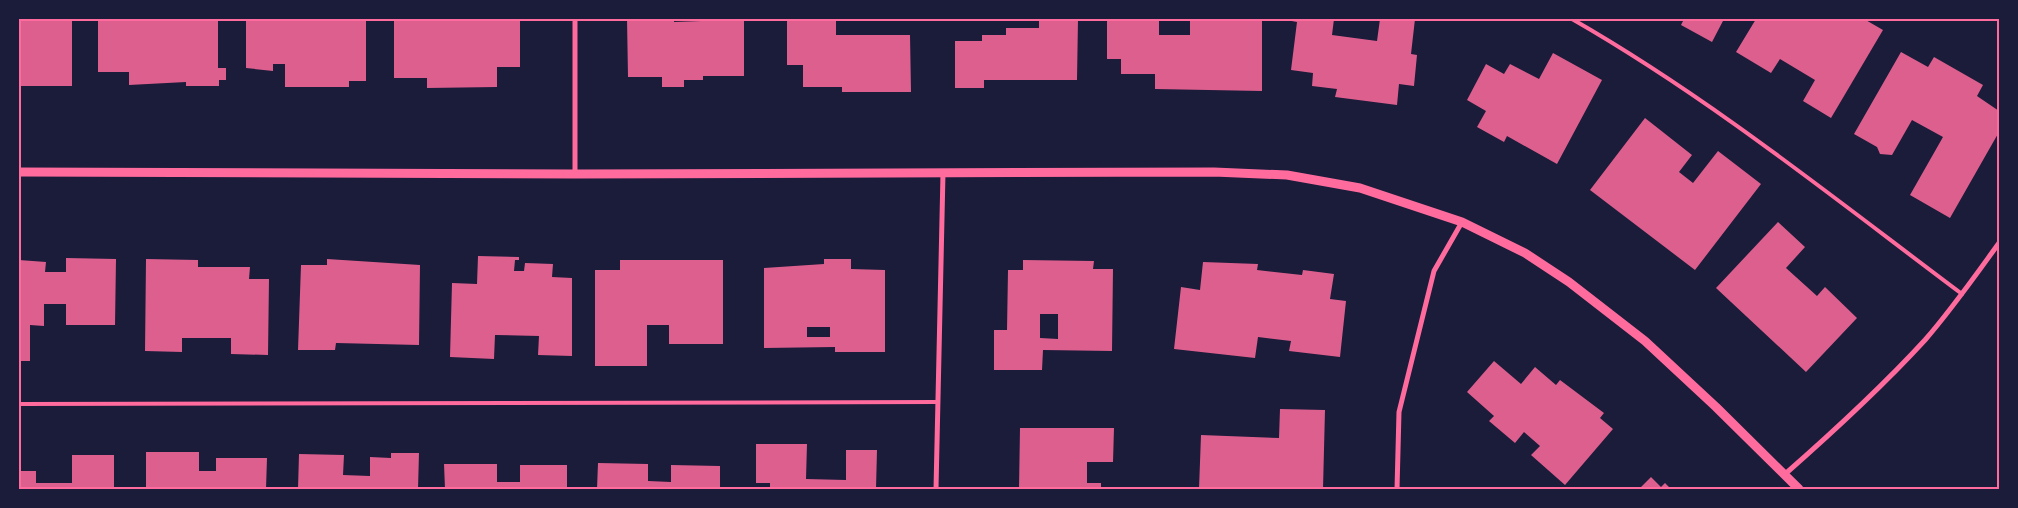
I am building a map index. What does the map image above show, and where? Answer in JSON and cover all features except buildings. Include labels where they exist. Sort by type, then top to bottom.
[{"type":"street","points":[[575,19],[575,174]]},
{"type":"street","points":[[19,172],[575,174],[1214,172],[1287,175],[1360,188],[1462,222],[1525,253],[1570,282],[1645,341],[1716,406],[1799,489]]},
{"type":"street","points":[[936,489],[943,173]]},
{"type":"street","points":[[1397,489],[1400,412],[1431,280],[1434,271],[1462,222]]},
{"type":"street","points":[[1784,475],[1848,419],[1925,340],[1962,294],[1999,243]]},
{"type":"lane","points":[[1572,19],[1628,51],[1733,122],[1962,294]]},
{"type":"lane","points":[[19,404],[938,402]]}]
